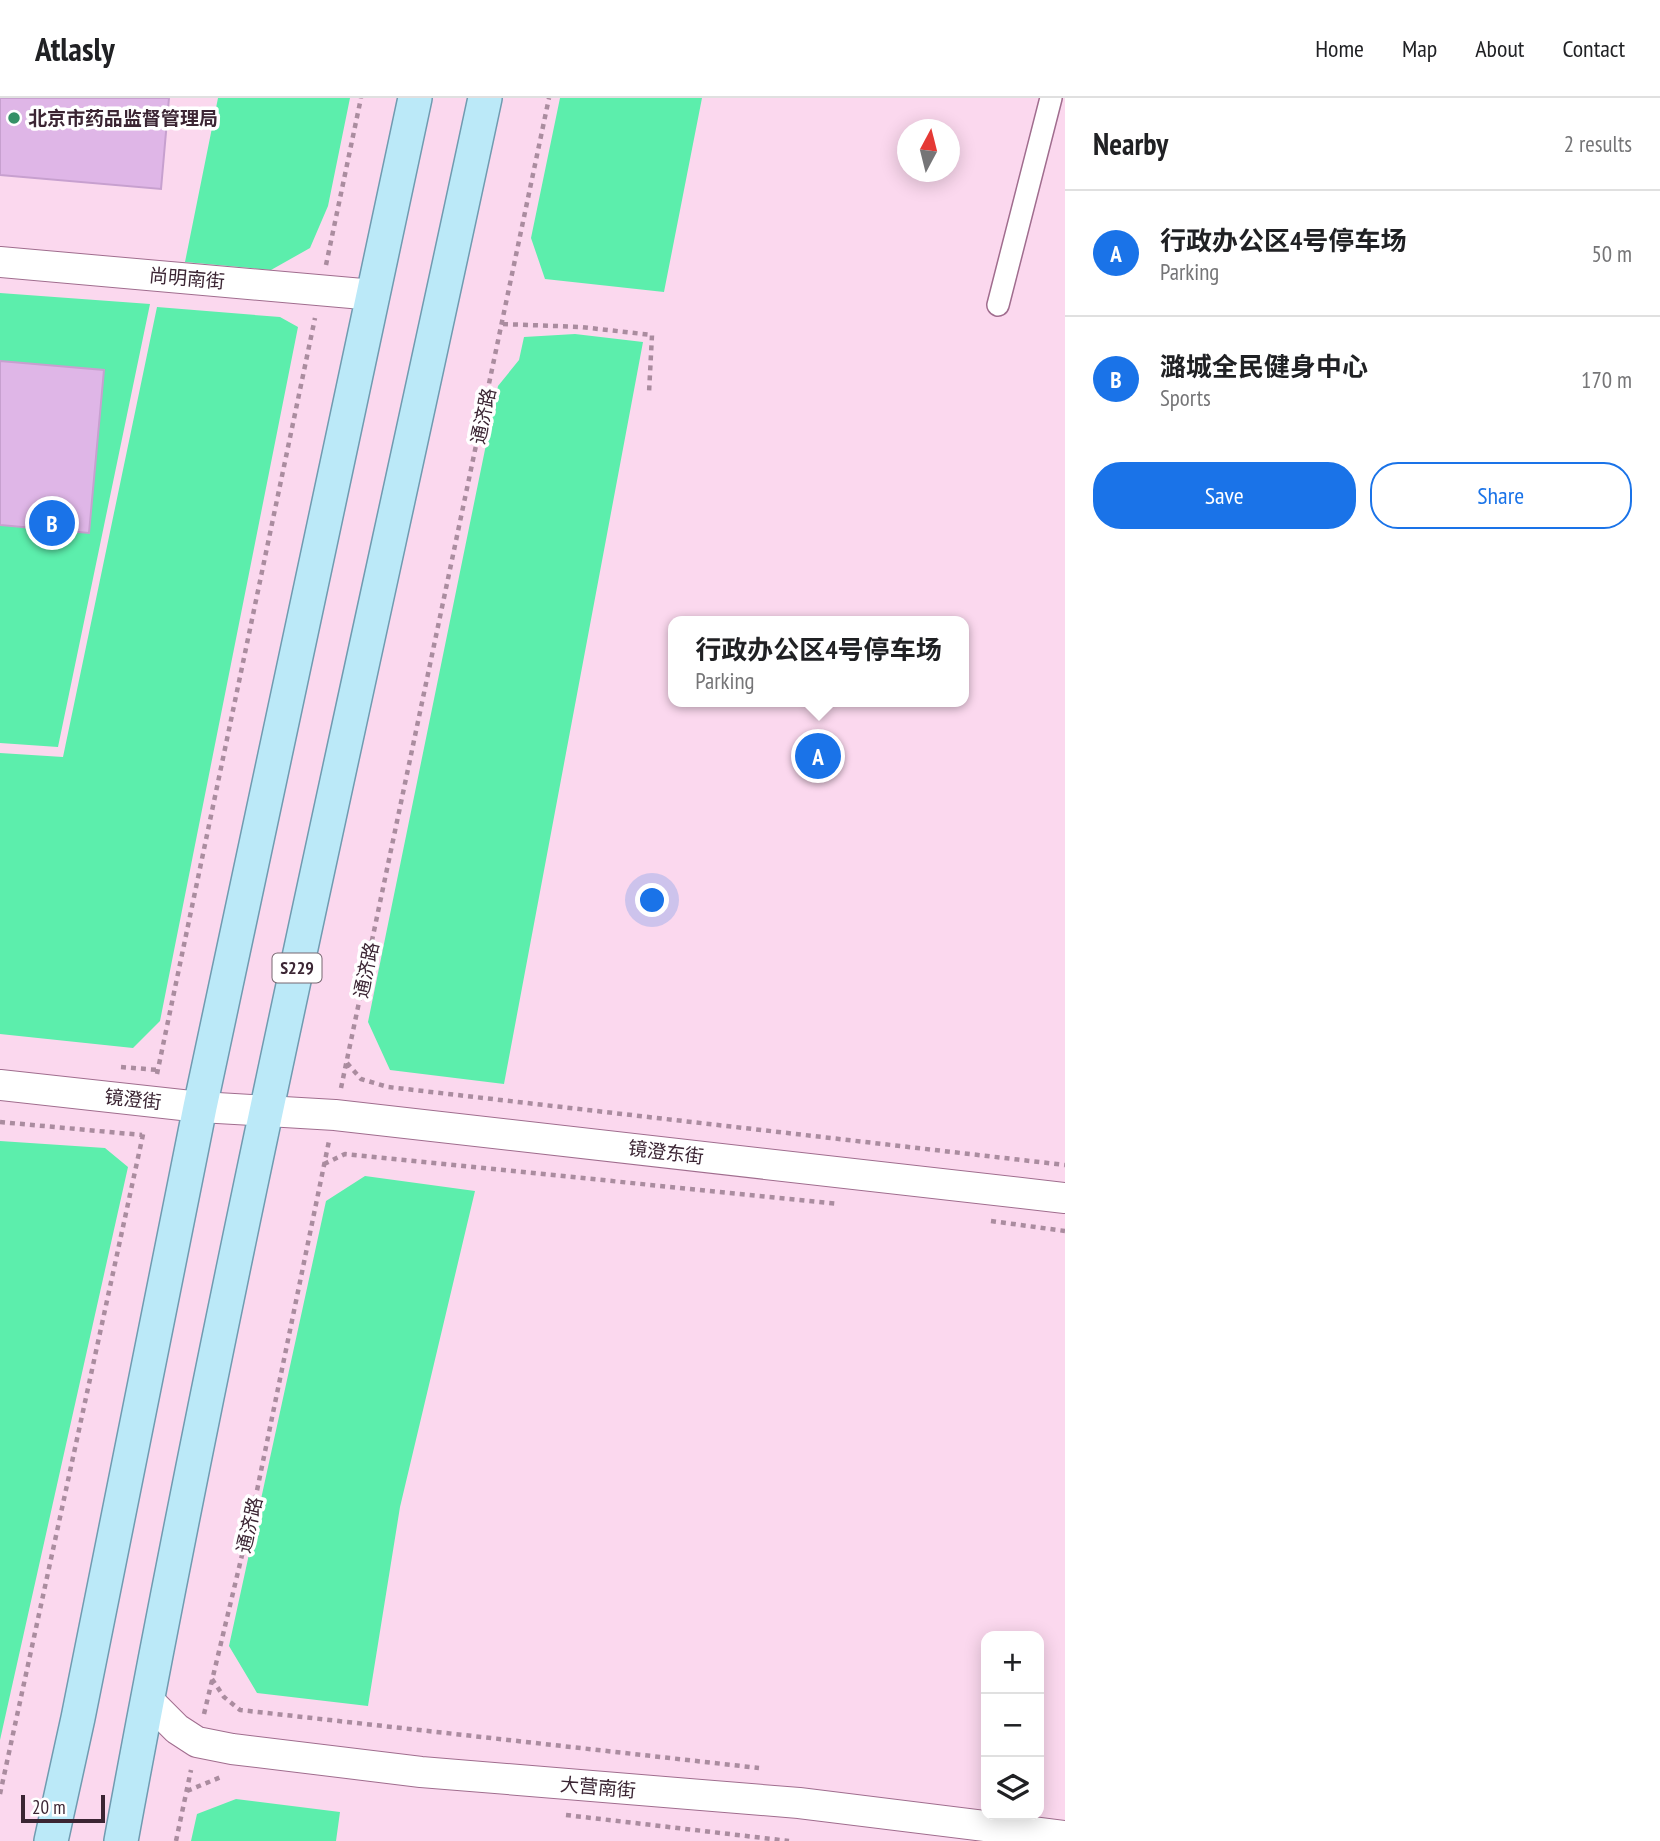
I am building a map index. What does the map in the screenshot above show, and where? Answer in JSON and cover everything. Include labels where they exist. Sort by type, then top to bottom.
[{"type":"main road","points":[[51,1841],[200,1107],[415,98]]},
{"type":"main road","name":"S229","points":[[121,1841],[147,1699],[266,1112],[485,98]]},
{"type":"street","points":[[998,305],[1051,98]]},
{"type":"street","name":"尚明南街","points":[[0,262],[374,295]]},
{"type":"street","name":"镜澄街","points":[[0,1085],[266,1112]]},
{"type":"street","name":"镜澄东街","points":[[266,1112],[335,1115],[1065,1198]]},
{"type":"street","name":"大营南街","points":[[147,1699],[177,1729],[197,1742],[232,1749],[421,1772],[799,1803],[1065,1836]]},
{"type":"path","points":[[0,1794],[151,1100],[361,98]]},
{"type":"path","name":"通济路","points":[[176,1841],[254,1505],[549,98]]},
{"type":"path","points":[[503,324],[581,327],[652,335],[649,393]]},
{"type":"path","name":"镜澄东街","points":[[346,1063],[361,1079],[388,1087],[1065,1165]]},
{"type":"path","name":"镜澄街","points":[[0,1122],[142,1135]]},
{"type":"path","name":"镜澄东街","points":[[324,1164],[345,1154],[851,1205]]},
{"type":"path","points":[[986,1221],[1065,1231]]},
{"type":"path","name":"大营南街","points":[[212,1679],[224,1697],[240,1710],[765,1769]]},
{"type":"green space","points":[[218,98],[350,98],[328,206],[310,248],[271,270],[185,262]]},
{"type":"green space","points":[[560,98],[702,98],[664,292],[545,279],[531,238]]},
{"type":"green space","points":[[0,293],[150,304],[58,747],[0,743]]},
{"type":"green space","points":[[157,307],[280,317],[298,327],[160,1021],[133,1048],[0,1034],[0,753],[63,757]]},
{"type":"green space","points":[[575,334],[643,342],[504,1084],[390,1070],[368,1022],[498,386],[519,360],[524,337]]},
{"type":"green space","points":[[0,1141],[105,1148],[128,1167],[0,1740]]},
{"type":"green space","points":[[365,1176],[475,1191],[400,1507],[368,1706],[257,1693],[229,1646],[326,1201]]},
{"type":"green space","points":[[236,1799],[340,1812],[336,1841],[191,1841],[197,1814]]},
{"type":"building","points":[[0,98],[169,98],[161,189],[0,175]]},
{"type":"building","points":[[0,361],[104,370],[89,533],[0,525]]},
{"type":"place","name":"北京市药品监督管理局","points":[[14,118]]},
{"type":"place","name":"潞城全民健身中心","points":[[52,523]]},
{"type":"place","name":"行政办公区4号停车场","points":[[818,756]]}]
